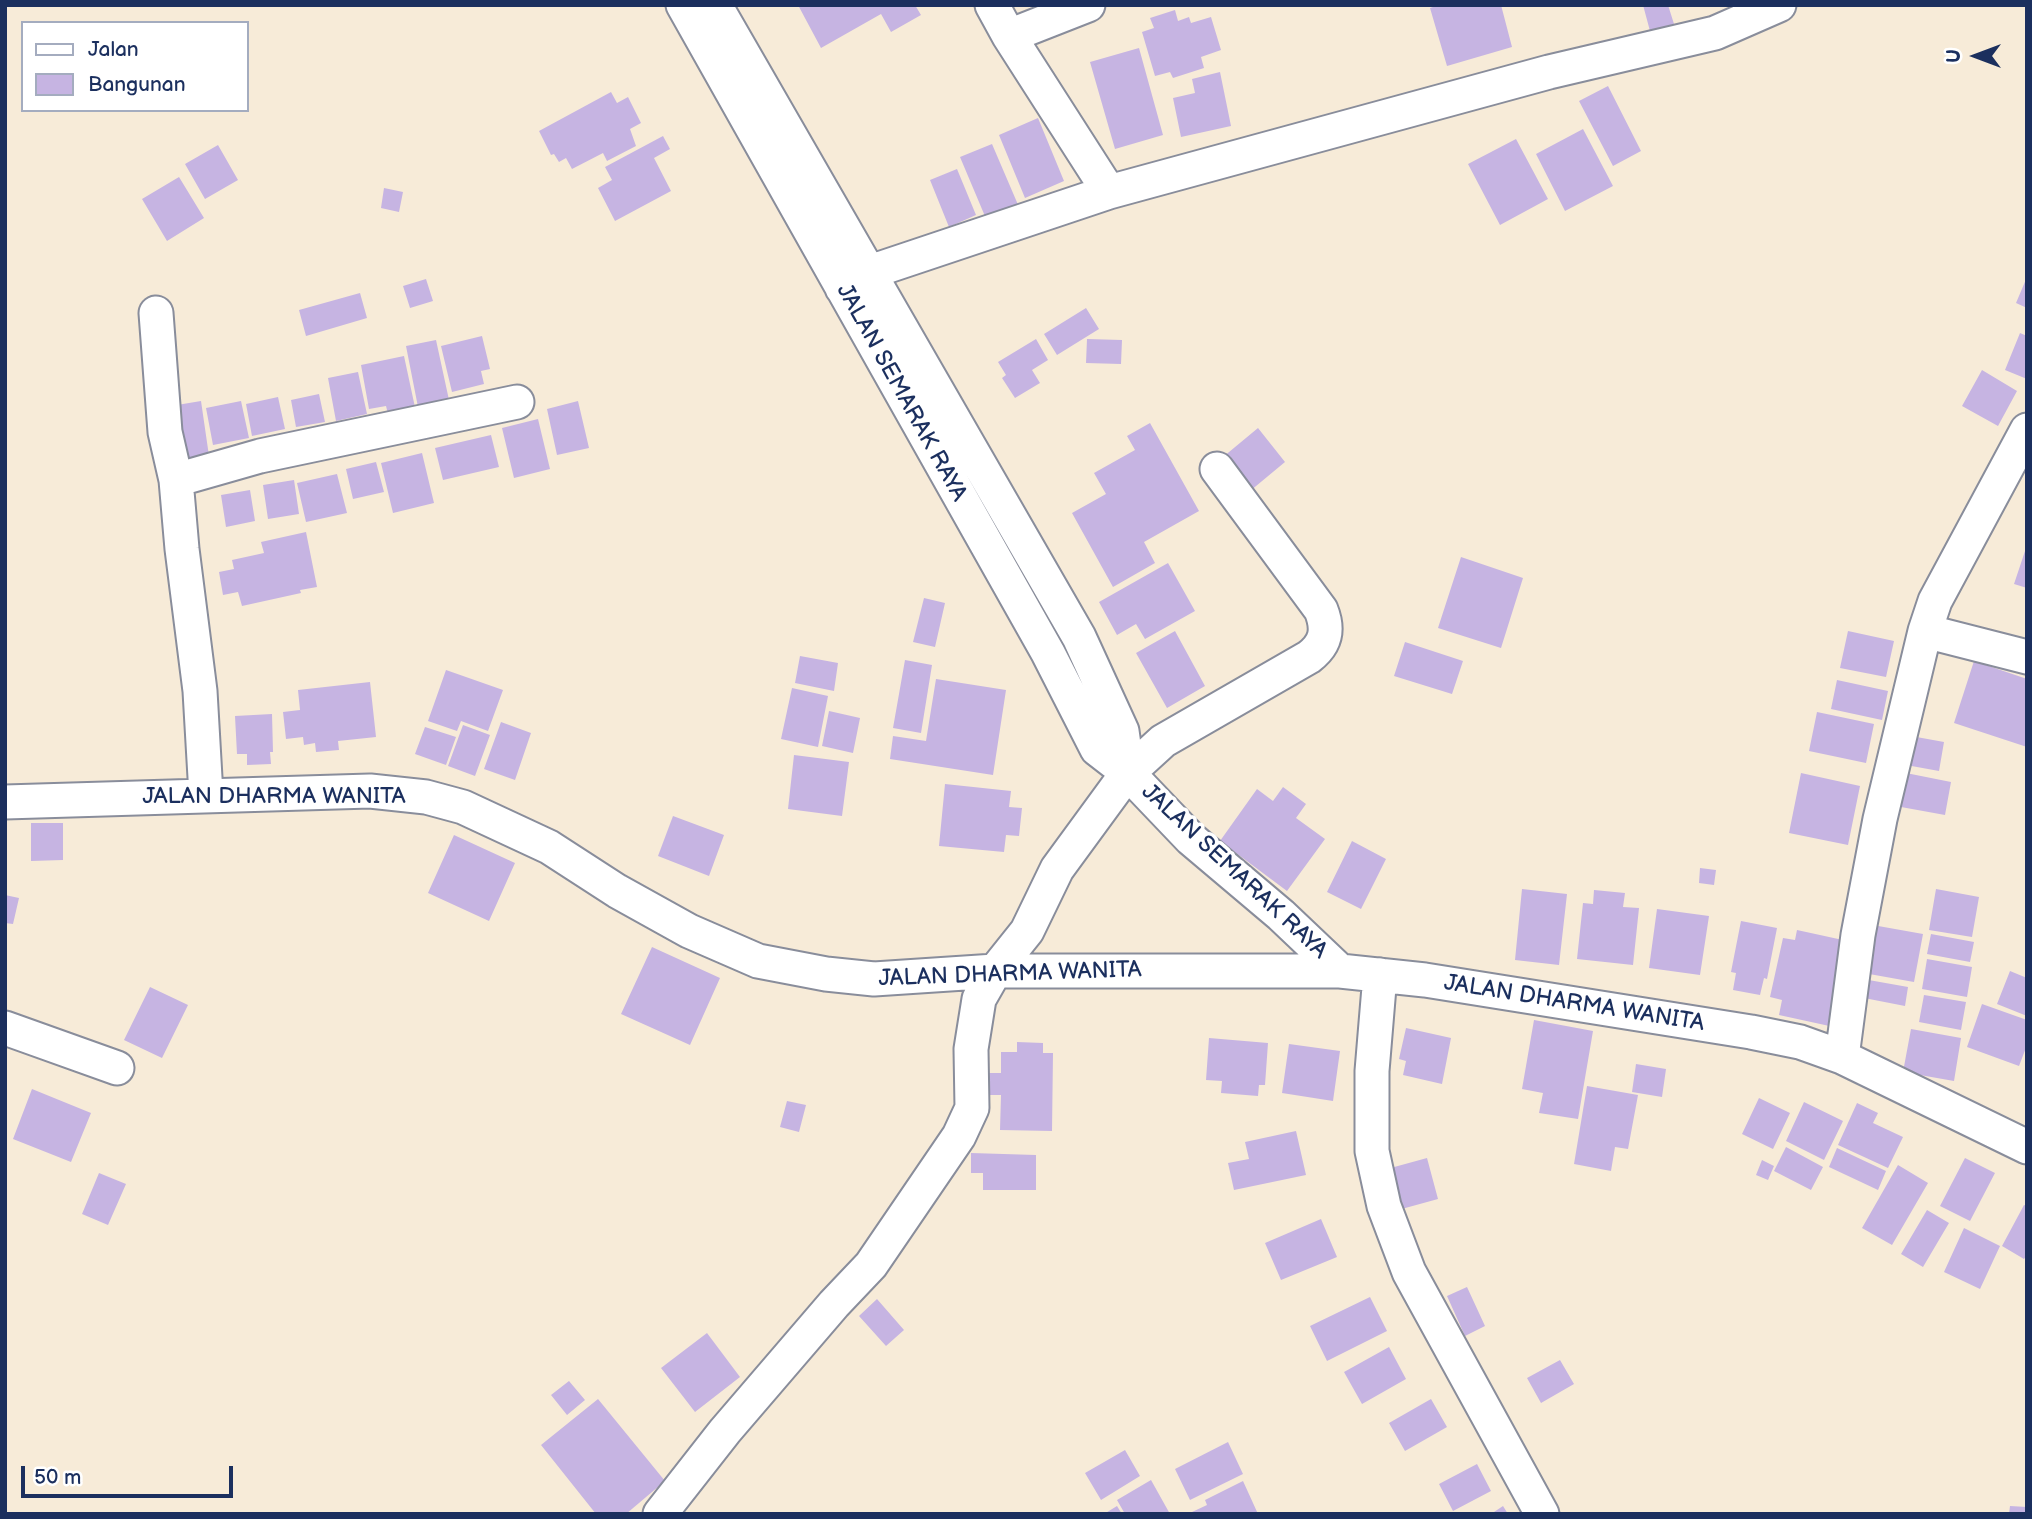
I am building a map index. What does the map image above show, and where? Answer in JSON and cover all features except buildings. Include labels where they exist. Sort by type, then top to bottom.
[{"type":"street","name":"JALAN SEMARAK RAYA","points":[[683,5],[856,280]]},
{"type":"street","name":"JALAN SEMARAK RAYA","points":[[715,5],[1097,749],[1128,773],[1191,839],[1281,915],[1340,971]]},
{"type":"street","points":[[992,5],[1109,192]]},
{"type":"street","points":[[1009,36],[1088,5]]},
{"type":"street","points":[[856,280],[1109,192],[1549,72],[1712,19],[1779,5]]},
{"type":"street","points":[[156,313],[165,432],[176,480],[200,691],[206,795]]},
{"type":"street","points":[[176,480],[260,456],[517,402]]},
{"type":"street","points":[[1842,1057],[1858,935],[1880,819],[1925,631],[1935,601],[2027,430]]},
{"type":"street","points":[[660,1514],[725,1431],[871,1265],[959,1136],[972,1108],[971,1048],[979,999],[995,971],[1027,931],[1056,869],[1128,773],[1163,741],[1309,657],[1320,648],[1326,634],[1326,621],[1321,610],[1217,469]]},
{"type":"street","points":[[1925,631],[2027,657]]},
{"type":"street","name":"JALAN DHARMA WANITA","points":[[5,802],[370,791],[426,797],[463,807],[549,846],[617,891],[690,931],[758,961],[826,974],[874,979],[995,971],[1340,971],[1380,975],[1751,1032],[1800,1042],[1842,1057],[2027,1147]]},
{"type":"street","points":[[1380,975],[1372,1072],[1372,1151],[1384,1206],[1409,1272],[1542,1514]]},
{"type":"street","points":[[5,1028],[117,1068]]}]
